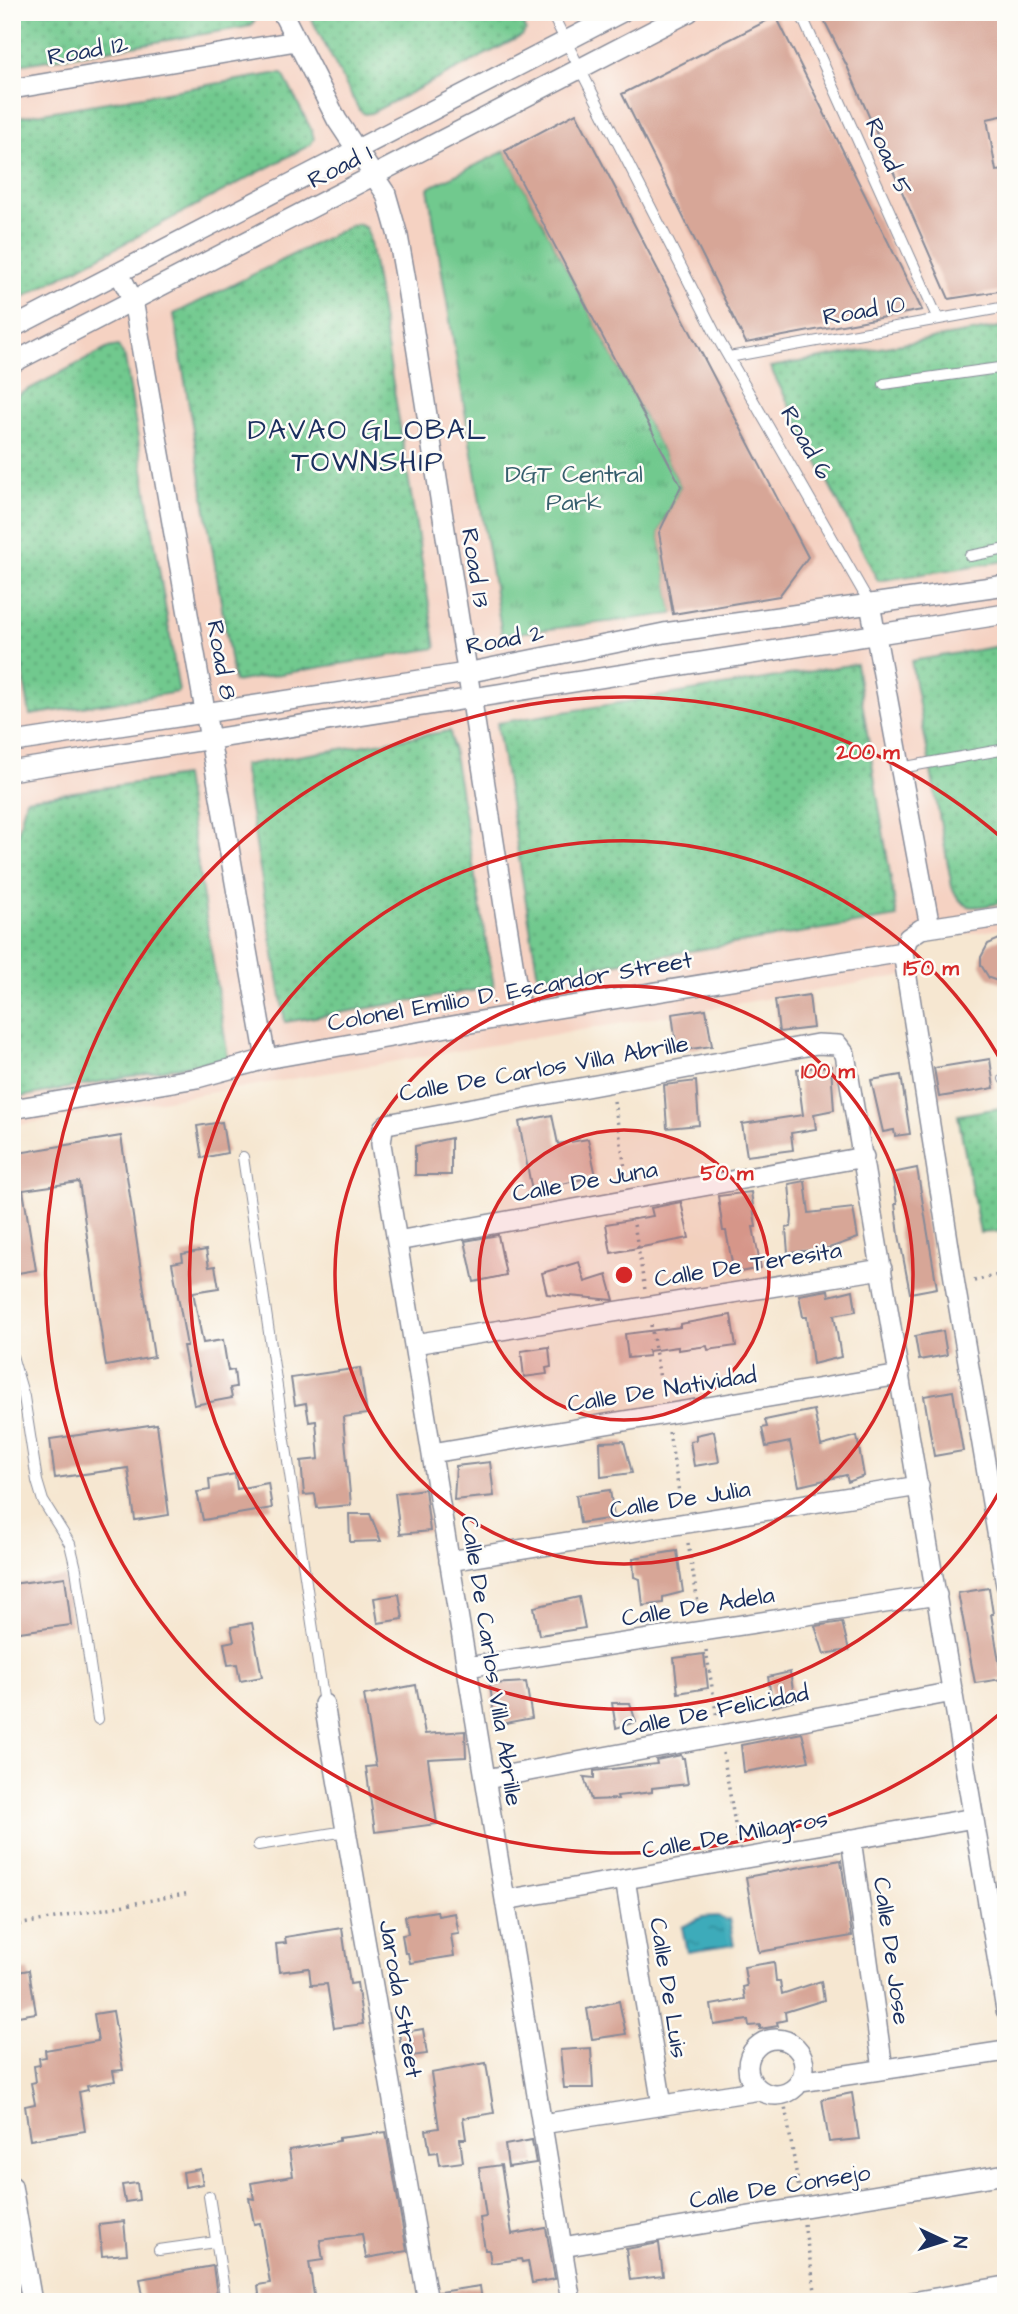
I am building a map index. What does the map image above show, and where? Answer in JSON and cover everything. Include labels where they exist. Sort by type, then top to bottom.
[{"type":"street","name":"Road 13","points":[[282,12],[337,120],[386,194],[398,236],[521,1014]]},
{"type":"street","name":"Road 1","points":[[12,328],[622,12]]},
{"type":"street","name":"Road 1","points":[[12,363],[689,12]]},
{"type":"street","name":"Road 12","points":[[12,89],[296,41]]},
{"type":"street","points":[[464,95],[478,122]]},
{"type":"street","name":"Road 8","points":[[119,273],[133,300],[266,1059]]},
{"type":"street","name":"Road 2","points":[[13,741],[466,673],[664,633],[1006,585]]},
{"type":"street","name":"Road 6","points":[[870,604],[930,928]]},
{"type":"street","name":"Road 2","points":[[14,773],[470,697],[1006,614]]},
{"type":"street","points":[[664,633],[669,666]]},
{"type":"street","points":[[13,741],[18,756],[14,773]]},
{"type":"street","points":[[1006,916],[914,932],[902,951],[1006,1585]]},
{"type":"street","name":"Colonel Emilio D. Escandor Street","points":[[12,1109],[197,1078],[266,1059],[902,951]]},
{"type":"street","name":"Calle De Carlos Villa Abrille","points":[[572,2302],[381,1144],[383,1128],[387,1124],[817,1044],[838,1045],[845,1054],[1006,2010]]},
{"type":"street","name":"Calle De Juna","points":[[397,1241],[864,1157]]},
{"type":"street","name":"Calle De Teresita","points":[[414,1344],[882,1269]]},
{"type":"street","name":"Calle De Natividad","points":[[432,1453],[900,1375]]},
{"type":"street","name":"Calle De Julia","points":[[449,1562],[919,1486]]},
{"type":"street","name":"Calle De Adela","points":[[467,1667],[937,1595]]},
{"type":"street","name":"Calle De Felicidad","points":[[486,1779],[953,1692]]},
{"type":"street","name":"Jaroda Street","points":[[324,1704],[428,2302]]},
{"type":"street","name":"Calle De Milagros","points":[[505,1900],[974,1818]]},
{"type":"street","name":"Calle De Jose","points":[[851,1839],[883,2069]]},
{"type":"street","name":"Calle De Luis","points":[[625,1879],[662,2105]]},
{"type":"street","points":[[783,2040],[798,2049],[804,2065],[800,2082],[793,2090],[783,2094],[767,2094],[760,2090],[750,2076],[749,2059],[759,2045],[766,2041],[783,2040]]},
{"type":"street","points":[[800,2082],[1006,2051]]},
{"type":"street","points":[[542,2124],[760,2090]]},
{"type":"street","name":"Calle De Consejo","points":[[562,2247],[1006,2174]]},
{"type":"street","points":[[12,2186],[32,2302]]},
{"type":"street","points":[[912,2302],[1006,2286]]},
{"type":"lane","name":"Road 6","points":[[551,12],[729,357],[870,604]]},
{"type":"lane","name":"Road 5","points":[[800,12],[938,319]]},
{"type":"lane","name":"Road 10","points":[[729,357],[1006,307]]},
{"type":"lane","points":[[884,384],[1006,367]]},
{"type":"lane","points":[[970,556],[1006,549]]},
{"type":"lane","points":[[899,768],[1006,749]]},
{"type":"lane","points":[[243,1157],[324,1704]]},
{"type":"lane","points":[[12,1356],[24,1397],[37,1481],[43,1501],[70,1544],[76,1569],[98,1720]]},
{"type":"lane","points":[[258,1845],[346,1831]]},
{"type":"lane","points":[[209,2196],[226,2302]]},
{"type":"lane","points":[[159,2250],[216,2242]]},
{"type":"path","points":[[611,1082],[741,1859]]},
{"type":"path","points":[[955,1285],[1006,1273]]},
{"type":"path","points":[[12,1926],[190,1894]]},
{"type":"shaded area","points":[[12,12],[1006,12],[1006,928],[916,942],[919,973],[12,1126]]},
{"type":"green space","points":[[12,12],[253,12],[255,19],[251,26],[246,27],[12,66]]},
{"type":"green space","points":[[308,12],[520,12],[526,30],[522,36],[365,114],[359,110]]},
{"type":"green space","points":[[282,74],[285,78],[312,131],[314,139],[310,145],[12,303],[12,118]]},
{"type":"green space","name":"DGT Central Park","points":[[505,151],[681,486],[659,533],[673,614],[502,635],[428,188]]},
{"type":"green space","points":[[358,224],[366,228],[369,236],[436,648],[234,682],[174,314]]},
{"type":"green space","points":[[1006,326],[1006,561],[878,581],[770,367]]},
{"type":"green space","points":[[118,346],[125,358],[179,692],[30,715],[12,606],[12,398],[108,348]]},
{"type":"green space","points":[[1006,645],[1006,902],[974,907],[962,902],[952,887],[911,661]]},
{"type":"green space","points":[[856,664],[897,917],[538,976],[497,723]]},
{"type":"green space","points":[[450,731],[494,987],[285,1022],[243,765]]},
{"type":"green space","points":[[184,776],[228,1058],[15,1098],[12,1084],[12,858],[26,799]]},
{"type":"green space","points":[[1006,1107],[1006,1231],[980,1233],[958,1115]]},
{"type":"water","points":[[718,1916],[729,1919],[734,1945],[687,1952],[682,1927],[702,1917]]},
{"type":"building","points":[[820,12],[1006,12],[1006,42],[1003,43],[1006,115],[987,119],[996,171],[1006,170],[1006,290],[949,299],[847,66]]},
{"type":"building","points":[[776,16],[922,310],[746,343],[622,94]]},
{"type":"building","points":[[576,113],[808,557],[779,596],[673,614],[659,533],[681,486],[505,151]]},
{"type":"building","points":[[1006,936],[1006,984],[989,978],[981,965],[981,957],[988,944]]},
{"type":"building","points":[[809,995],[813,1028],[779,1032],[775,1000]]},
{"type":"building","points":[[706,1009],[712,1046],[677,1051],[672,1014]]},
{"type":"building","points":[[990,1059],[994,1088],[939,1097],[934,1068]]},
{"type":"building","points":[[831,1066],[834,1110],[814,1114],[816,1129],[791,1133],[793,1150],[747,1156],[742,1124],[803,1115],[797,1069]]},
{"type":"building","points":[[901,1075],[910,1134],[895,1136],[894,1130],[883,1132],[871,1080]]},
{"type":"building","points":[[696,1081],[699,1125],[667,1128],[664,1085]]},
{"type":"building","points":[[552,1115],[558,1144],[588,1139],[596,1176],[532,1191],[519,1122]]},
{"type":"building","points":[[222,1122],[227,1153],[202,1158],[197,1126]]},
{"type":"building","points":[[121,1136],[154,1357],[106,1366],[79,1182],[23,1190],[36,1270],[12,1274],[12,1154]]},
{"type":"building","points":[[451,1138],[451,1175],[415,1175],[415,1146]]},
{"type":"building","points":[[917,1168],[937,1288],[910,1293],[899,1235],[892,1173]]},
{"type":"building","points":[[805,1181],[809,1213],[853,1208],[858,1238],[829,1248],[788,1253],[786,1228],[791,1227],[792,1217],[789,1184]]},
{"type":"building","points":[[751,1192],[756,1227],[753,1227],[761,1268],[734,1273],[726,1231],[723,1231],[718,1196]]},
{"type":"building","points":[[681,1202],[689,1238],[611,1253],[606,1224],[653,1216],[651,1208]]},
{"type":"building","points":[[498,1235],[506,1275],[474,1282],[465,1241]]},
{"type":"building","points":[[206,1250],[209,1267],[215,1266],[219,1288],[193,1292],[203,1343],[223,1340],[228,1371],[234,1370],[236,1387],[230,1388],[232,1398],[194,1405],[183,1346],[187,1346],[172,1263],[183,1261],[182,1254]]},
{"type":"building","points":[[579,1262],[585,1282],[607,1275],[614,1300],[547,1294],[542,1273]]},
{"type":"building","points":[[828,1290],[829,1296],[853,1290],[856,1311],[834,1315],[841,1357],[813,1364],[807,1317],[803,1317],[799,1295]]},
{"type":"building","points":[[731,1315],[736,1346],[708,1350],[707,1346],[678,1350],[678,1347],[648,1351],[649,1356],[628,1358],[625,1334],[680,1327],[680,1324]]},
{"type":"building","points":[[943,1331],[947,1355],[919,1360],[915,1336]]},
{"type":"building","points":[[549,1347],[551,1367],[546,1368],[547,1374],[524,1377],[521,1351]]},
{"type":"building","points":[[360,1368],[367,1414],[343,1417],[351,1505],[317,1508],[315,1494],[304,1495],[301,1461],[319,1459],[316,1421],[309,1422],[306,1403],[295,1405],[291,1378]]},
{"type":"building","points":[[953,1391],[963,1451],[934,1456],[924,1396]]},
{"type":"building","points":[[814,1410],[821,1446],[857,1436],[864,1476],[848,1482],[846,1475],[799,1486],[790,1442],[766,1447],[762,1428],[767,1427],[765,1420]]},
{"type":"building","points":[[157,1424],[169,1515],[135,1520],[128,1468],[55,1478],[50,1439]]},
{"type":"building","points":[[714,1431],[719,1462],[694,1466],[690,1441],[696,1440],[696,1435]]},
{"type":"building","points":[[624,1441],[632,1473],[601,1477],[600,1442]]},
{"type":"building","points":[[490,1462],[494,1496],[454,1500],[456,1466]]},
{"type":"building","points":[[235,1474],[237,1489],[268,1483],[272,1508],[203,1520],[197,1492],[210,1490],[209,1479]]},
{"type":"building","points":[[425,1489],[430,1531],[400,1534],[395,1493]]},
{"type":"building","points":[[610,1490],[614,1518],[580,1523],[576,1495]]},
{"type":"building","points":[[349,1514],[370,1514],[381,1541],[350,1542]]},
{"type":"building","points":[[677,1551],[683,1592],[663,1597],[663,1603],[643,1606],[640,1579],[634,1577],[633,1558]]},
{"type":"building","points":[[65,1577],[71,1625],[12,1633],[12,1584]]},
{"type":"building","points":[[989,1588],[1002,1679],[975,1683],[958,1593]]},
{"type":"building","points":[[399,1594],[403,1619],[378,1623],[374,1598]]},
{"type":"building","points":[[579,1597],[585,1628],[539,1635],[534,1607]]},
{"type":"building","points":[[842,1622],[849,1650],[824,1654],[815,1626]]},
{"type":"building","points":[[252,1623],[262,1677],[240,1681],[237,1664],[228,1665],[224,1643],[234,1641],[231,1627]]},
{"type":"building","points":[[704,1654],[708,1688],[678,1693],[674,1658]]},
{"type":"building","points":[[790,1672],[795,1701],[773,1707],[768,1677]]},
{"type":"building","points":[[526,1682],[532,1718],[495,1725],[490,1684]]},
{"type":"building","points":[[416,1685],[425,1734],[465,1731],[466,1757],[428,1759],[437,1824],[375,1832],[366,1767],[376,1766],[364,1695]]},
{"type":"building","points":[[612,1703],[630,1703],[636,1722],[616,1728]]},
{"type":"building","points":[[802,1733],[809,1761],[744,1772],[741,1745]]},
{"type":"building","points":[[681,1755],[684,1758],[688,1784],[652,1788],[652,1792],[617,1796],[618,1799],[591,1800],[584,1777],[594,1778],[594,1771],[657,1764],[656,1760]]},
{"type":"building","points":[[841,1860],[852,1936],[759,1952],[746,1877]]},
{"type":"building","points":[[437,1911],[438,1916],[455,1913],[459,1934],[451,1935],[454,1956],[410,1963],[402,1935],[408,1934],[405,1916]]},
{"type":"building","points":[[342,1928],[350,1984],[357,1983],[363,2024],[334,2028],[327,1984],[311,1985],[309,1968],[279,1972],[276,1944],[286,1943],[285,1937]]},
{"type":"building","points":[[774,1962],[776,1981],[780,1981],[782,1994],[821,1981],[824,2000],[785,2012],[786,2020],[777,2022],[778,2026],[760,2029],[760,2025],[749,2026],[748,2020],[714,2025],[711,2005],[745,1999],[743,1987],[747,1986],[744,1967]]},
{"type":"building","points":[[29,1970],[36,2013],[12,2017],[12,1973]]},
{"type":"building","points":[[619,2001],[626,2034],[592,2039],[587,2009]]},
{"type":"building","points":[[113,2011],[123,2070],[113,2071],[115,2081],[87,2086],[88,2090],[79,2092],[85,2131],[30,2140],[25,2106],[35,2104],[31,2083],[36,2082],[34,2066],[40,2065],[39,2058],[46,2057],[45,2050],[98,2041],[94,2014]]},
{"type":"building","points":[[423,2029],[427,2054],[412,2056],[410,2045],[401,2047],[399,2033]]},
{"type":"building","points":[[591,2048],[593,2088],[564,2088],[560,2050]]},
{"type":"building","points":[[486,2063],[494,2113],[463,2118],[466,2139],[460,2139],[463,2162],[440,2165],[438,2152],[430,2153],[426,2130],[439,2128],[431,2073]]},
{"type":"building","points":[[852,2093],[859,2139],[829,2142],[822,2099]]},
{"type":"building","points":[[386,2132],[407,2251],[366,2258],[362,2234],[320,2240],[323,2260],[309,2262],[315,2302],[260,2302],[258,2285],[270,2283],[260,2223],[254,2224],[249,2198],[254,2199],[251,2183],[293,2176],[289,2150],[339,2141],[339,2138]]},
{"type":"building","points":[[532,2140],[536,2163],[508,2167],[505,2145]]},
{"type":"building","points":[[501,2165],[512,2234],[546,2228],[555,2279],[532,2283],[528,2261],[522,2262],[521,2259],[491,2263],[489,2250],[485,2250],[480,2218],[486,2217],[479,2168]]},
{"type":"building","points":[[200,2169],[203,2184],[185,2187],[183,2172]]},
{"type":"building","points":[[137,2183],[139,2200],[125,2202],[122,2185]]},
{"type":"building","points":[[124,2221],[127,2254],[102,2256],[99,2224]]},
{"type":"building","points":[[659,2243],[663,2276],[630,2280],[626,2249]]},
{"type":"building","points":[[213,2266],[218,2302],[144,2302],[140,2279]]},
{"type":"building","points":[[480,2286],[482,2302],[440,2302],[439,2292]]},
{"type":"district","name":"DAVAO GLOBAL TOWNSHIP","points":[[368,446]]}]
